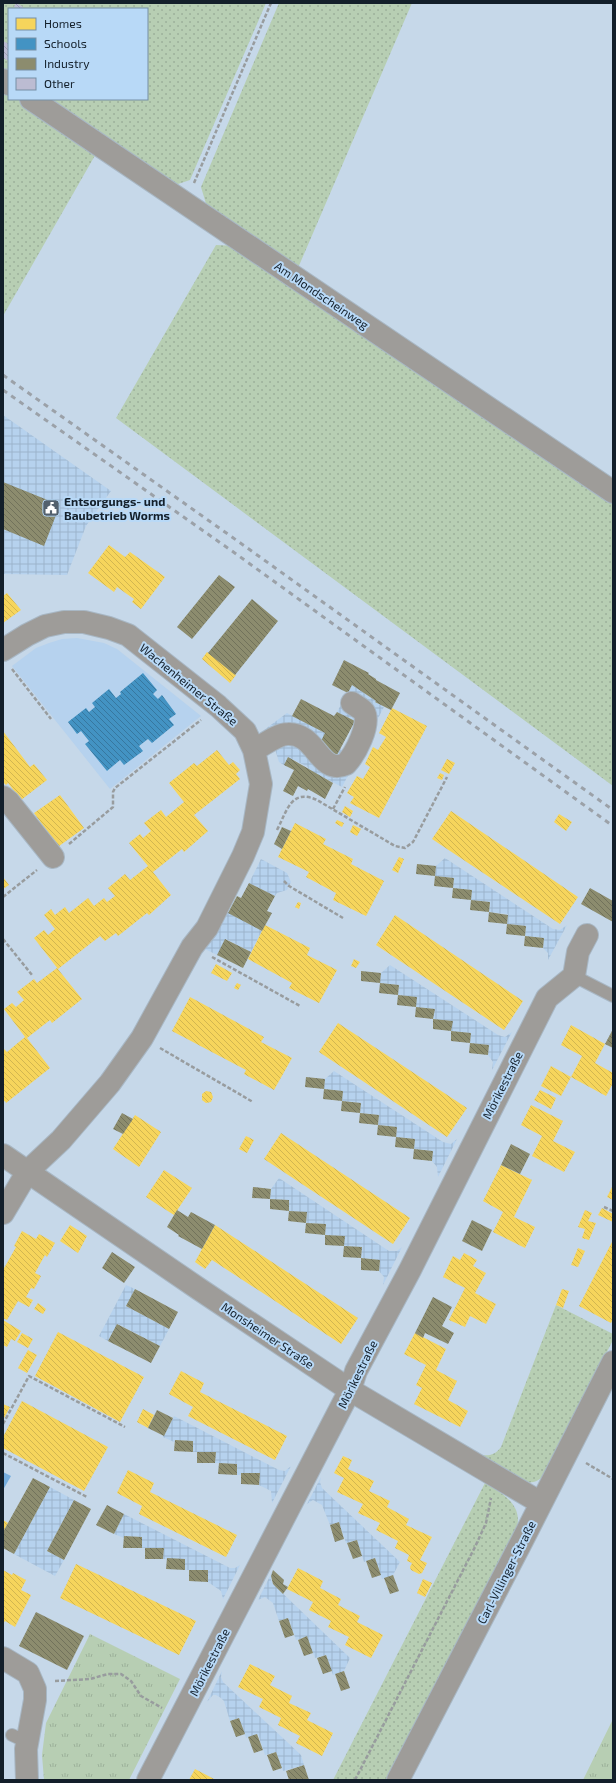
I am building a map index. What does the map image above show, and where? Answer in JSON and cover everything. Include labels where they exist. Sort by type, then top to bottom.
[{"type":"street","name":"Am Mondscheinweg","points":[[31,100],[613,492]]},
{"type":"street","name":"Wachenheimer Straße","points":[[3,1213],[28,1171],[62,1140],[110,1083],[142,1038],[192,947],[207,928],[243,856],[253,832],[261,784],[254,750],[245,731],[218,706],[128,635],[109,628],[84,622],[64,622],[45,626],[27,635],[5,657]]},
{"type":"street","points":[[254,750],[271,740],[287,734],[295,735],[307,740],[320,757],[335,766],[341,766],[350,759],[366,726],[365,714],[352,703]]},
{"type":"street","points":[[3,797],[53,857]]},
{"type":"street","points":[[574,976],[578,952],[587,935]]},
{"type":"street","name":"Mörikestraße","points":[[148,1780],[350,1390],[356,1371],[410,1270],[547,998],[574,976]]},
{"type":"street","name":"Monsheimer Straße","points":[[3,1155],[350,1390],[541,1503]]},
{"type":"street","name":"Carl-Villinger-Straße","points":[[398,1780],[613,1362]]},
{"type":"street","points":[[3,1658],[28,1673],[35,1689],[35,1700],[19,1739],[27,1780]]},
{"type":"lane","points":[[574,976],[613,996]]},
{"type":"path","points":[[185,203],[271,3]]},
{"type":"path","points":[[5,657],[51,719]]},
{"type":"path","points":[[3,897],[113,807],[113,792],[115,788],[218,706]]},
{"type":"path","points":[[276,831],[291,803],[300,795],[317,800],[395,846],[405,848],[413,842],[447,777]]},
{"type":"path","points":[[284,881],[289,886],[343,918]]},
{"type":"path","points":[[3,939],[32,975]]},
{"type":"path","points":[[192,947],[300,1006]]},
{"type":"path","points":[[142,1038],[253,1102]]},
{"type":"path","points":[[604,1207],[613,1211]]},
{"type":"path","points":[[3,1424],[29,1376],[125,1427]]},
{"type":"path","points":[[567,1451],[613,1479]]},
{"type":"path","points":[[3,1453],[87,1497]]},
{"type":"path","points":[[355,1780],[475,1547],[486,1523],[495,1476]]},
{"type":"path","points":[[33,1682],[90,1679],[108,1674],[120,1674],[131,1681],[141,1696],[181,1717]]},
{"type":"shaded area","name":"Entsorgungs- und Baubetrieb Worms","points":[[3,415],[111,491],[86,526],[67,575],[3,574]]},
{"type":"shaded area","points":[[77,638],[104,643],[117,649],[201,716],[110,789],[12,666],[36,648],[62,639]]},
{"type":"shaded area","points":[[352,685],[384,707],[342,787],[307,769],[308,767],[288,757],[284,765],[279,762],[274,746],[264,730],[287,713],[325,733],[340,749],[346,752],[358,730],[355,721],[337,712]]},
{"type":"shaded area","points":[[445,858],[553,929],[560,930],[567,925],[548,960],[548,953],[543,948],[544,938],[525,936],[526,926],[507,924],[508,914],[489,912],[490,902],[471,900],[472,890],[453,888],[454,878],[435,876],[436,866]]},
{"type":"shaded area","points":[[261,859],[287,873],[291,882],[287,890],[277,893],[275,896],[249,883]]},
{"type":"shaded area","points":[[225,911],[262,931],[251,952],[226,939],[217,955],[205,949]]},
{"type":"shaded area","points":[[390,965],[498,1035],[505,1037],[512,1032],[492,1070],[493,1062],[488,1055],[489,1045],[470,1043],[471,1033],[451,1031],[452,1021],[433,1019],[435,1009],[416,1007],[416,997],[398,995],[399,985],[380,983],[381,973]]},
{"type":"shaded area","points":[[334,1071],[443,1142],[451,1144],[457,1139],[438,1177],[437,1167],[432,1161],[433,1151],[414,1149],[415,1139],[396,1137],[397,1127],[378,1125],[379,1115],[360,1113],[361,1103],[342,1101],[343,1091],[324,1089],[325,1079]]},
{"type":"shaded area","points":[[279,1178],[389,1251],[397,1251],[402,1247],[383,1285],[384,1277],[379,1271],[380,1260],[361,1258],[362,1247],[344,1246],[344,1236],[325,1235],[326,1224],[306,1223],[307,1212],[289,1211],[289,1200],[270,1199],[271,1189]]},
{"type":"shaded area","points":[[126,1285],[135,1289],[126,1306],[169,1329],[160,1346],[118,1324],[108,1341],[99,1336]]},
{"type":"shaded area","points":[[174,1416],[279,1470],[285,1471],[291,1466],[272,1503],[271,1491],[259,1485],[260,1473],[241,1473],[241,1475],[237,1475],[237,1464],[215,1463],[216,1452],[193,1452],[193,1441],[175,1440],[174,1442],[163,1437]]},
{"type":"shaded area","points":[[321,1477],[320,1482],[322,1488],[400,1562],[393,1575],[382,1579],[375,1558],[364,1562],[357,1540],[346,1543],[339,1522],[330,1525],[322,1505],[313,1500],[307,1504]]},
{"type":"shaded area","points":[[50,1487],[74,1500],[47,1551],[64,1560],[55,1576],[14,1554]]},
{"type":"shaded area","points":[[124,1514],[230,1568],[235,1568],[240,1565],[223,1599],[221,1591],[208,1582],[208,1570],[185,1570],[185,1559],[163,1559],[164,1548],[142,1548],[142,1537],[124,1536],[124,1538],[114,1534]]},
{"type":"shaded area","points":[[272,1572],[271,1580],[273,1584],[350,1658],[344,1671],[333,1675],[326,1655],[315,1658],[307,1637],[296,1640],[288,1618],[279,1621],[273,1603],[265,1597],[258,1600]]},
{"type":"shaded area","points":[[222,1671],[221,1677],[223,1682],[301,1755],[304,1765],[283,1771],[276,1752],[265,1755],[258,1734],[246,1738],[239,1718],[230,1721],[224,1701],[221,1698],[213,1695],[207,1702]]},
{"type":"green space","points":[[3,3],[266,3],[190,180],[175,185],[48,100],[148,100],[148,8],[8,8],[8,72],[3,69]]},
{"type":"green space","points":[[279,3],[412,3],[298,268],[207,207],[201,187]]},
{"type":"green space","points":[[3,89],[8,92],[8,100],[19,100],[97,152],[3,316]]},
{"type":"green space","points":[[216,245],[237,246],[613,501],[613,786],[116,418]]},
{"type":"green space","points":[[556,1305],[613,1334],[613,1340],[546,1472],[537,1481],[525,1482],[480,1455],[492,1454],[497,1452],[501,1447]]},
{"type":"green space","points":[[485,1483],[511,1502],[518,1516],[518,1524],[512,1539],[505,1549],[389,1780],[333,1780]]},
{"type":"green space","points":[[90,1634],[180,1679],[129,1780],[44,1780],[42,1755],[46,1723]]},
{"type":"green space","points":[[613,1719],[613,1780],[583,1780]]},
{"type":"water","points":[[3,1472],[11,1476],[3,1490]]},
{"type":"building: Homes","points":[[109,545],[125,557],[130,552],[165,577],[141,609],[132,602],[134,599],[117,587],[114,592],[88,573]]},
{"type":"building: Homes","points":[[7,593],[21,610],[3,623],[3,596]]},
{"type":"building: Homes","points":[[207,652],[236,675],[230,683],[202,659]]},
{"type":"building: Homes","points":[[392,708],[427,726],[379,818],[350,803],[354,797],[347,793],[357,776],[363,779],[370,767],[365,764],[373,747],[378,750],[386,737],[379,733]]},
{"type":"building: Homes","points":[[3,731],[30,767],[34,764],[47,780],[21,800],[8,783],[6,785],[3,782]]},
{"type":"building: Homes","points":[[217,750],[229,765],[233,762],[240,770],[236,774],[240,779],[194,815],[208,831],[184,852],[182,849],[153,872],[171,895],[149,915],[147,913],[118,936],[116,933],[105,941],[100,936],[58,969],[34,938],[44,930],[48,935],[55,929],[44,915],[51,909],[55,915],[65,907],[69,913],[88,898],[94,906],[104,898],[107,902],[115,896],[108,888],[125,874],[130,880],[148,866],[129,843],[140,834],[143,838],[151,831],[144,823],[161,810],[166,817],[184,802],[169,783],[194,763],[197,766]]},
{"type":"building: Homes","points":[[447,759],[455,763],[449,774],[441,770]]},
{"type":"building: Homes","points":[[440,773],[444,775],[442,780],[437,778]]},
{"type":"building: Homes","points":[[60,795],[84,828],[55,849],[44,834],[47,831],[34,813]]},
{"type":"building: Homes","points":[[345,806],[353,811],[350,817],[342,812]]},
{"type":"building: Homes","points":[[451,811],[578,897],[560,924],[432,839]]},
{"type":"building: Homes","points":[[559,814],[572,822],[566,831],[554,822]]},
{"type":"building: Homes","points":[[337,820],[344,823],[342,827],[335,823]]},
{"type":"building: Homes","points":[[295,823],[326,839],[323,844],[353,859],[351,864],[384,881],[366,916],[333,900],[336,893],[306,877],[309,872],[278,857]]},
{"type":"building: Homes","points":[[353,825],[361,829],[357,836],[350,832]]},
{"type":"building: Homes","points":[[399,857],[404,859],[398,873],[392,870]]},
{"type":"building: Homes","points":[[3,877],[9,885],[3,889]]},
{"type":"building: Homes","points":[[298,902],[301,903],[299,909],[295,907]]},
{"type":"building: Homes","points":[[395,915],[523,1001],[504,1030],[376,945]]},
{"type":"building: Homes","points":[[265,925],[310,948],[307,955],[337,970],[319,1003],[289,988],[292,983],[248,959]]},
{"type":"building: Homes","points":[[354,959],[360,962],[356,968],[351,966]]},
{"type":"building: Homes","points":[[216,964],[232,973],[227,981],[211,973]]},
{"type":"building: Homes","points":[[57,968],[82,999],[52,1023],[50,1020],[27,1038],[50,1068],[6,1103],[5,1101],[3,1102],[3,1048],[7,1052],[25,1037],[4,1009],[12,1003],[16,1007],[24,1000],[17,992],[34,979],[37,983]]},
{"type":"building: Homes","points":[[237,983],[241,985],[238,990],[234,988]]},
{"type":"building: Homes","points":[[190,997],[264,1037],[261,1042],[292,1058],[274,1090],[244,1074],[246,1070],[172,1031]]},
{"type":"building: Homes","points":[[338,1023],[467,1108],[447,1137],[319,1052]]},
{"type":"building: Homes","points":[[571,1025],[605,1044],[595,1063],[613,1073],[613,1083],[606,1096],[571,1077],[582,1056],[561,1045]]},
{"type":"building: Homes","points":[[551,1066],[571,1077],[561,1096],[541,1086]]},
{"type":"building: Homes","points":[[540,1090],[556,1098],[551,1109],[534,1100]]},
{"type":"building: Homes","points":[[206,1091],[211,1092],[213,1097],[211,1102],[206,1103],[202,1100],[202,1094]]},
{"type":"building: Homes","points":[[531,1105],[563,1121],[553,1141],[575,1152],[564,1172],[532,1156],[542,1136],[521,1125]]},
{"type":"building: Homes","points":[[135,1115],[161,1132],[139,1167],[113,1149]]},
{"type":"building: Homes","points":[[281,1133],[410,1218],[393,1244],[264,1159]]},
{"type":"building: Homes","points":[[246,1136],[254,1140],[247,1153],[239,1149]]},
{"type":"building: Homes","points":[[501,1165],[532,1180],[514,1217],[535,1227],[525,1248],[493,1232],[503,1212],[483,1201]]},
{"type":"building: Homes","points":[[164,1170],[192,1188],[174,1215],[146,1197]]},
{"type":"building: Homes","points":[[613,1185],[613,1200],[607,1197]]},
{"type":"building: Homes","points":[[602,1208],[613,1214],[613,1222],[598,1215]]},
{"type":"building: Homes","points":[[585,1210],[592,1213],[588,1221],[596,1223],[589,1240],[582,1238],[585,1229],[578,1227]]},
{"type":"building: Homes","points":[[70,1225],[87,1236],[78,1253],[60,1241]]},
{"type":"building: Homes","points":[[215,1225],[358,1318],[341,1344],[212,1260],[205,1269],[195,1262]]},
{"type":"building: Homes","points":[[22,1231],[36,1239],[39,1234],[55,1243],[47,1257],[45,1255],[35,1273],[41,1276],[34,1289],[31,1288],[26,1297],[33,1300],[29,1307],[18,1301],[7,1320],[3,1318],[3,1270],[16,1247],[14,1246]]},
{"type":"building: Homes","points":[[613,1240],[613,1319],[611,1323],[579,1306]]},
{"type":"building: Homes","points":[[578,1248],[585,1251],[578,1267],[571,1265]]},
{"type":"building: Homes","points":[[464,1253],[477,1260],[473,1266],[486,1273],[475,1293],[496,1304],[486,1324],[470,1316],[465,1327],[449,1320],[465,1288],[443,1277],[453,1256],[460,1260]]},
{"type":"building: Homes","points":[[562,1289],[569,1291],[563,1308],[556,1305]]},
{"type":"building: Homes","points":[[38,1303],[46,1309],[43,1314],[34,1309]]},
{"type":"building: Homes","points":[[3,1320],[21,1331],[15,1341],[11,1339],[7,1347],[3,1345]]},
{"type":"building: Homes","points":[[58,1332],[144,1377],[120,1422],[35,1376]]},
{"type":"building: Homes","points":[[22,1333],[33,1339],[28,1348],[17,1342]]},
{"type":"building: Homes","points":[[415,1333],[446,1349],[436,1370],[457,1381],[448,1400],[468,1411],[460,1427],[414,1404],[422,1388],[416,1385],[426,1365],[404,1354]]},
{"type":"building: Homes","points":[[28,1350],[37,1355],[27,1373],[18,1368]]},
{"type":"building: Homes","points":[[181,1371],[204,1383],[200,1392],[287,1436],[275,1460],[188,1416],[193,1407],[169,1394]]},
{"type":"building: Homes","points":[[22,1401],[108,1447],[84,1491],[3,1448],[3,1437]]},
{"type":"building: Homes","points":[[3,1404],[10,1407],[3,1420]]},
{"type":"building: Homes","points":[[143,1409],[154,1415],[148,1428],[137,1422]]},
{"type":"building: Homes","points":[[343,1456],[352,1460],[348,1469],[374,1481],[369,1491],[390,1501],[387,1507],[409,1519],[406,1525],[432,1537],[420,1560],[427,1563],[422,1573],[419,1574],[411,1570],[410,1567],[412,1563],[407,1561],[409,1555],[395,1548],[398,1541],[376,1530],[380,1523],[358,1513],[363,1504],[337,1492],[344,1478],[334,1473]]},
{"type":"building: Homes","points":[[128,1470],[154,1483],[150,1492],[237,1535],[226,1557],[139,1514],[142,1506],[117,1493]]},
{"type":"building: Homes","points":[[3,1520],[8,1523],[3,1532]]},
{"type":"building: Homes","points":[[76,1564],[196,1621],[179,1655],[60,1598]]},
{"type":"building: Homes","points":[[298,1568],[323,1581],[320,1588],[341,1599],[338,1605],[360,1616],[357,1622],[383,1635],[371,1658],[345,1645],[349,1637],[328,1627],[331,1621],[309,1610],[313,1602],[287,1589]]},
{"type":"building: Homes","points":[[3,1570],[12,1575],[13,1573],[26,1580],[21,1590],[31,1595],[15,1627],[5,1621],[3,1624]]},
{"type":"building: Homes","points":[[423,1579],[432,1583],[425,1597],[417,1593]]},
{"type":"building: Homes","points":[[250,1664],[275,1676],[270,1685],[292,1696],[289,1703],[311,1713],[307,1720],[333,1733],[322,1756],[296,1743],[300,1736],[278,1725],[281,1718],[259,1707],[263,1699],[238,1687]]},
{"type":"building: Homes","points":[[195,1769],[216,1780],[189,1780]]},
{"type":"building: Schools","points":[[143,673],[157,690],[153,694],[158,699],[162,695],[176,714],[169,719],[174,725],[152,743],[148,739],[139,746],[143,751],[124,765],[120,760],[107,771],[85,744],[89,741],[81,731],[77,734],[68,722],[86,708],[89,712],[95,707],[92,703],[109,689],[116,698],[121,694],[120,692]]},
{"type":"building: Industry","points":[[3,482],[60,505],[44,546],[3,529]]},
{"type":"building: Industry","points":[[219,575],[235,587],[192,639],[177,627]]},
{"type":"building: Industry","points":[[252,599],[278,621],[235,675],[208,653]]},
{"type":"building: Industry","points":[[344,660],[369,673],[368,674],[376,680],[400,693],[391,710],[375,702],[376,701],[352,685],[348,693],[332,685]]},
{"type":"building: Industry","points":[[301,699],[334,716],[337,712],[355,721],[337,755],[319,745],[325,733],[292,716]]},
{"type":"building: Industry","points":[[288,757],[333,783],[325,799],[308,789],[307,791],[298,786],[293,796],[283,791],[294,770],[284,765]]},
{"type":"building: Industry","points":[[282,827],[291,831],[282,849],[274,844]]},
{"type":"building: Industry","points":[[417,864],[436,866],[435,876],[416,874]]},
{"type":"building: Industry","points":[[435,876],[454,878],[453,888],[434,886]]},
{"type":"building: Industry","points":[[249,883],[275,896],[267,911],[272,913],[262,931],[228,913],[237,896],[241,898]]},
{"type":"building: Industry","points":[[453,888],[472,890],[471,900],[452,898]]},
{"type":"building: Industry","points":[[590,888],[613,901],[613,922],[581,904]]},
{"type":"building: Industry","points":[[471,900],[490,902],[489,912],[470,910]]},
{"type":"building: Industry","points":[[489,912],[508,915],[507,924],[488,922]]},
{"type":"building: Industry","points":[[507,924],[526,926],[525,936],[506,934]]},
{"type":"building: Industry","points":[[525,936],[544,938],[543,948],[524,946]]},
{"type":"building: Industry","points":[[225,939],[251,952],[243,968],[217,955]]},
{"type":"building: Industry","points":[[361,971],[381,973],[380,983],[361,981]]},
{"type":"building: Industry","points":[[380,983],[399,985],[398,995],[379,993]]},
{"type":"building: Industry","points":[[398,995],[417,997],[416,1007],[397,1005]]},
{"type":"building: Industry","points":[[416,1007],[435,1009],[433,1019],[415,1017]]},
{"type":"building: Industry","points":[[433,1019],[453,1021],[451,1031],[433,1029]]},
{"type":"building: Industry","points":[[613,1029],[613,1048],[605,1044]]},
{"type":"building: Industry","points":[[451,1031],[471,1033],[470,1043],[451,1041]]},
{"type":"building: Industry","points":[[470,1043],[489,1045],[488,1055],[469,1053]]},
{"type":"building: Industry","points":[[306,1077],[325,1079],[324,1089],[305,1087]]},
{"type":"building: Industry","points":[[324,1089],[343,1091],[342,1101],[323,1099]]},
{"type":"building: Industry","points":[[342,1101],[361,1103],[360,1113],[341,1111]]},
{"type":"building: Industry","points":[[122,1113],[133,1119],[123,1134],[113,1129]]},
{"type":"building: Industry","points":[[360,1113],[379,1115],[378,1125],[359,1123]]},
{"type":"building: Industry","points":[[378,1125],[397,1127],[396,1137],[377,1135]]},
{"type":"building: Industry","points":[[396,1137],[415,1139],[414,1149],[395,1147]]},
{"type":"building: Industry","points":[[511,1144],[530,1154],[520,1174],[501,1165]]},
{"type":"building: Industry","points":[[414,1149],[433,1151],[432,1161],[413,1159]]},
{"type":"building: Industry","points":[[253,1187],[271,1189],[270,1199],[252,1198]]},
{"type":"building: Industry","points":[[270,1199],[289,1200],[289,1211],[270,1209]]},
{"type":"building: Industry","points":[[177,1210],[188,1217],[191,1212],[215,1225],[202,1249],[178,1236],[179,1235],[167,1227]]},
{"type":"building: Industry","points":[[289,1211],[307,1212],[306,1223],[288,1221]]},
{"type":"building: Industry","points":[[472,1220],[492,1230],[482,1251],[462,1241]]},
{"type":"building: Industry","points":[[306,1223],[326,1224],[325,1235],[305,1233]]},
{"type":"building: Industry","points":[[325,1235],[345,1236],[344,1246],[325,1245]]},
{"type":"building: Industry","points":[[344,1246],[362,1247],[361,1258],[343,1257]]},
{"type":"building: Industry","points":[[112,1252],[135,1267],[124,1283],[102,1268]]},
{"type":"building: Industry","points":[[361,1258],[380,1260],[379,1271],[361,1270]]},
{"type":"building: Industry","points":[[135,1289],[178,1312],[169,1329],[126,1306]]},
{"type":"building: Industry","points":[[433,1297],[452,1307],[442,1326],[454,1333],[448,1344],[425,1333],[423,1338],[415,1333]]},
{"type":"building: Industry","points":[[117,1324],[160,1346],[151,1363],[108,1341]]},
{"type":"building: Industry","points":[[157,1410],[173,1418],[164,1436],[148,1428]]},
{"type":"building: Industry","points":[[175,1440],[193,1441],[193,1452],[174,1451]]},
{"type":"building: Industry","points":[[197,1452],[216,1452],[215,1463],[197,1463]]},
{"type":"building: Industry","points":[[219,1463],[237,1464],[237,1475],[218,1474]]},
{"type":"building: Industry","points":[[241,1473],[260,1473],[259,1485],[241,1484]]},
{"type":"building: Industry","points":[[33,1478],[50,1487],[14,1554],[3,1548],[3,1532]]},
{"type":"building: Industry","points":[[74,1500],[91,1509],[64,1560],[47,1551]]},
{"type":"building: Industry","points":[[107,1505],[124,1514],[114,1534],[96,1525]]},
{"type":"building: Industry","points":[[339,1522],[344,1539],[335,1542],[330,1525]]},
{"type":"building: Industry","points":[[124,1536],[142,1537],[142,1548],[123,1548]]},
{"type":"building: Industry","points":[[357,1540],[362,1556],[353,1559],[347,1543]]},
{"type":"building: Industry","points":[[145,1548],[164,1548],[163,1559],[145,1559]]},
{"type":"building: Industry","points":[[167,1558],[185,1559],[185,1570],[166,1569]]},
{"type":"building: Industry","points":[[375,1558],[381,1575],[372,1578],[366,1561]]},
{"type":"building: Industry","points":[[189,1570],[208,1570],[208,1582],[189,1581]]},
{"type":"building: Industry","points":[[273,1570],[284,1580],[283,1584],[288,1587],[283,1594],[273,1584],[271,1576]]},
{"type":"building: Industry","points":[[393,1575],[399,1591],[390,1594],[384,1578]]},
{"type":"building: Industry","points":[[36,1612],[84,1636],[67,1670],[19,1646]]},
{"type":"building: Industry","points":[[288,1618],[294,1635],[285,1638],[279,1621]]},
{"type":"building: Industry","points":[[307,1636],[313,1653],[304,1656],[298,1640]]},
{"type":"building: Industry","points":[[326,1655],[332,1671],[323,1674],[317,1658]]},
{"type":"building: Industry","points":[[344,1671],[350,1688],[341,1691],[335,1674]]},
{"type":"building: Industry","points":[[239,1718],[245,1734],[236,1737],[230,1721]]},
{"type":"building: Industry","points":[[257,1734],[263,1750],[254,1753],[248,1737]]},
{"type":"building: Industry","points":[[276,1752],[282,1768],[273,1771],[267,1755]]},
{"type":"building: Industry","points":[[304,1765],[309,1780],[289,1780],[286,1771]]},
{"type":"building: Other","points":[[16,3],[23,7],[18,8],[14,7]]},
{"type":"building: Other","points":[[3,41],[8,44],[8,60],[3,58]]},
{"type":"railway","points":[[3,375],[613,810]]},
{"type":"railway","points":[[3,390],[232,551],[613,826]]},
{"type":"place","name":"Entsorgungs- und Baubetrieb Worms","points":[[51,508]]}]
